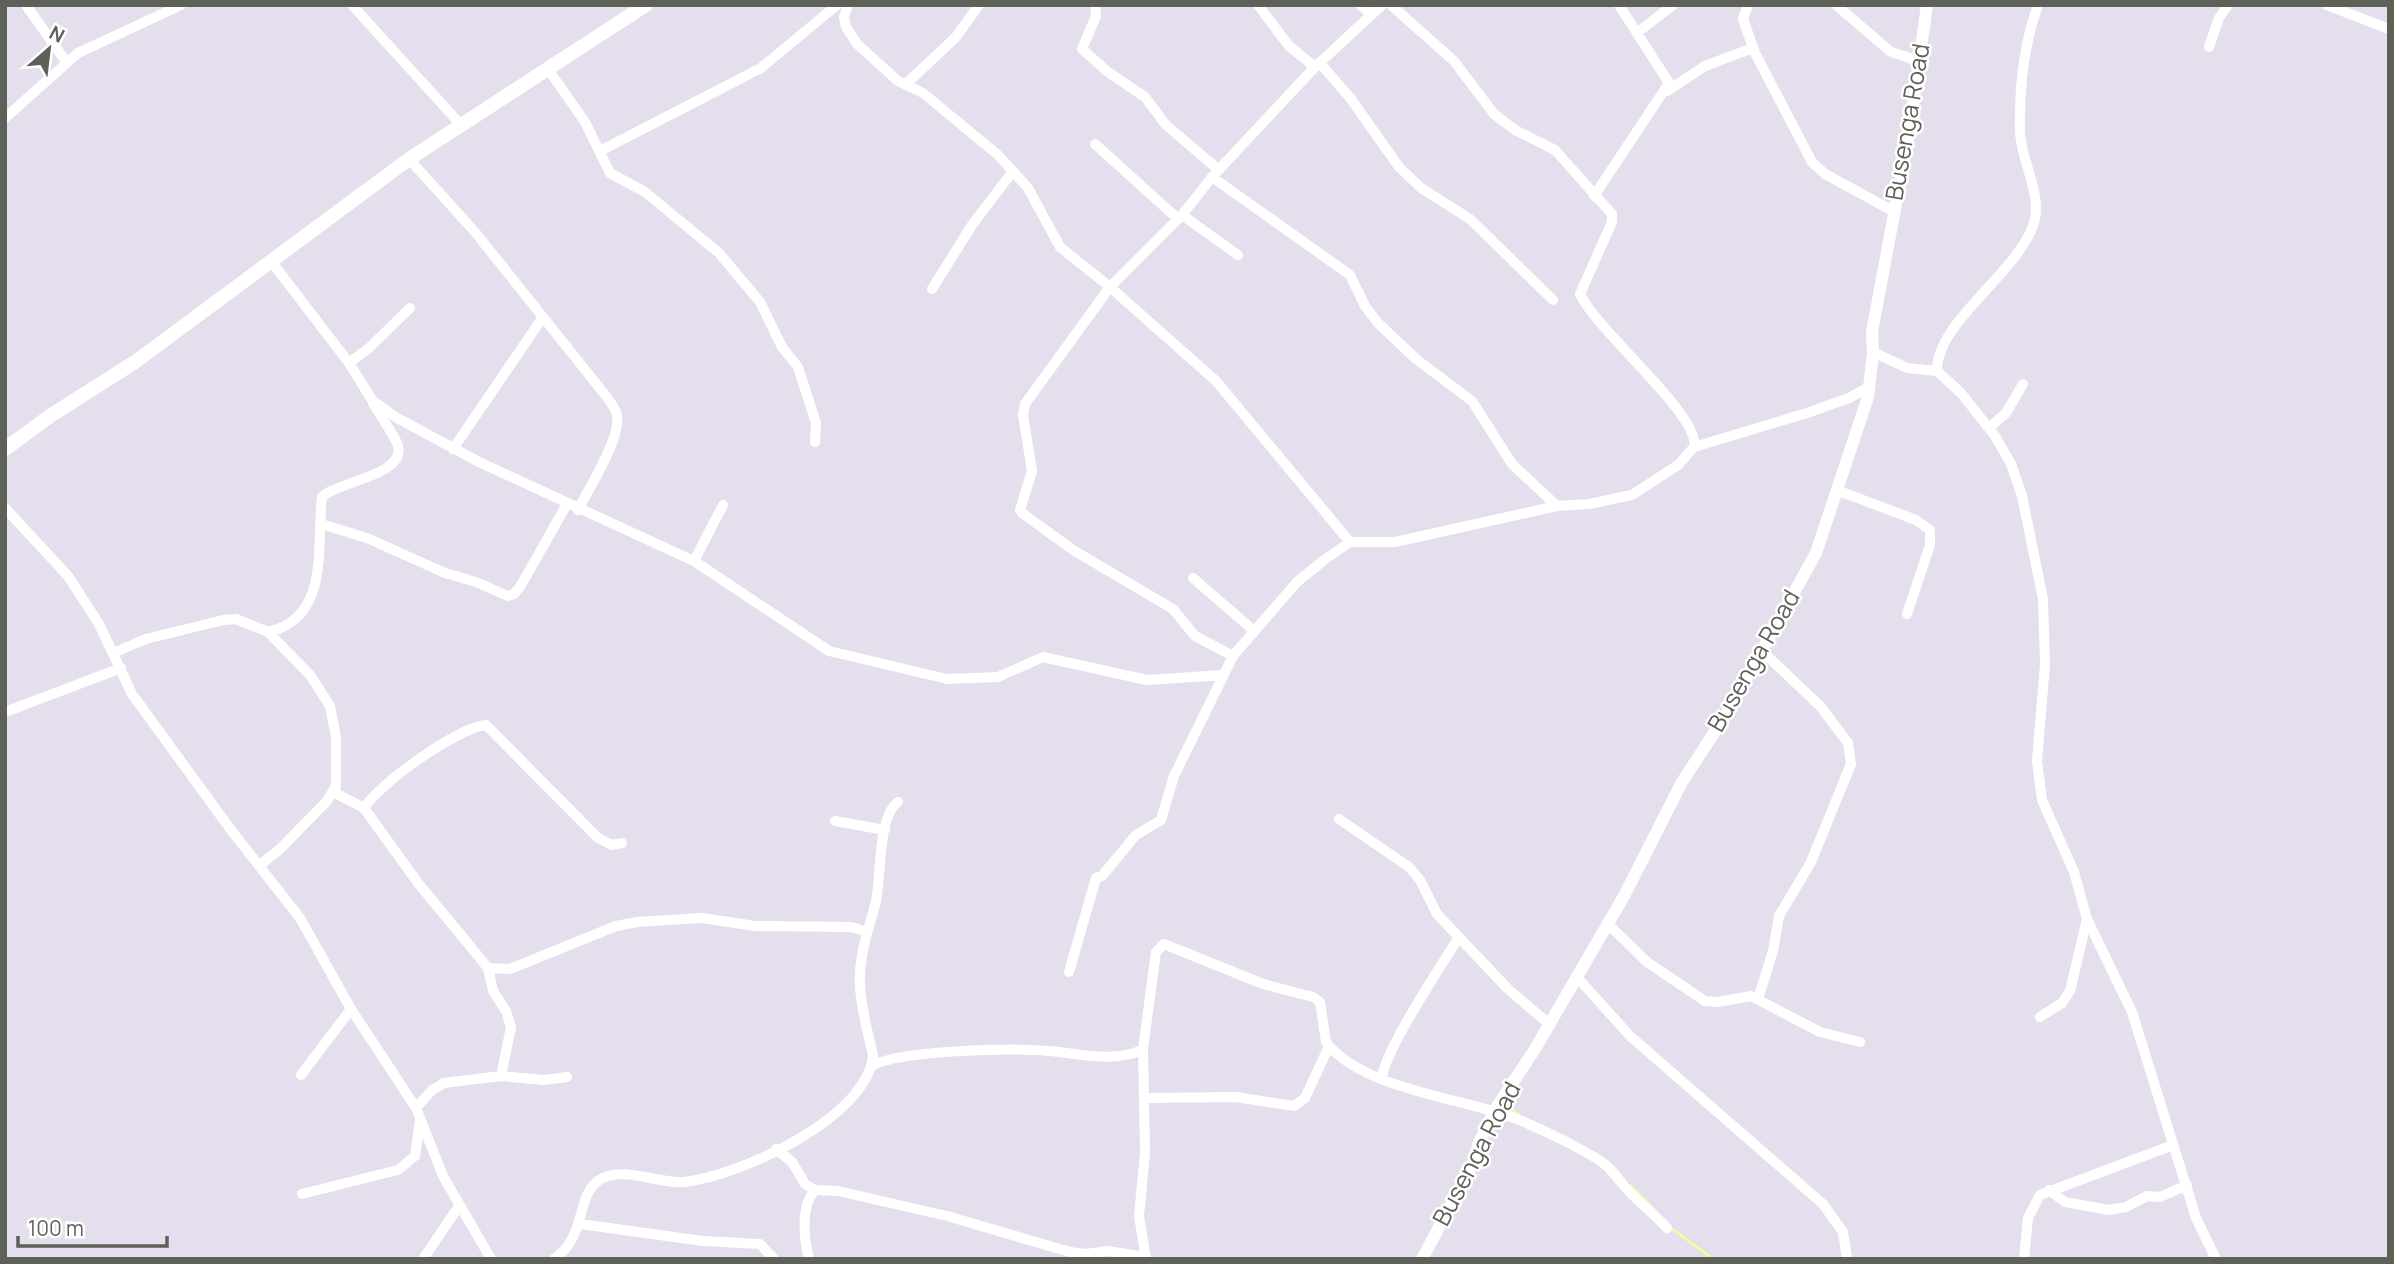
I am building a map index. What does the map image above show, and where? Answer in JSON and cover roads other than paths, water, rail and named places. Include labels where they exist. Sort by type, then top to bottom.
[{"type":"main road","points":[[8,444],[135,362],[409,159],[646,5]]},
{"type":"street","points":[[26,5],[67,63]]},
{"type":"street","points":[[5,118],[78,53],[181,5]]},
{"type":"street","points":[[352,5],[462,126]]},
{"type":"street","points":[[600,150],[761,68],[837,5]]},
{"type":"street","points":[[848,5],[844,17],[846,27],[857,44],[906,84],[923,93],[998,155],[1028,188],[1060,247],[1198,363],[1240,406],[1280,460],[1350,542]]},
{"type":"street","points":[[906,84],[956,37],[979,5]]},
{"type":"street","points":[[1095,5],[1096,16],[1082,49],[1108,72],[1145,97],[1166,125],[1216,174],[1350,275],[1365,306],[1378,323],[1416,359],[1472,401],[1513,464],[1557,506]]},
{"type":"street","points":[[1258,5],[1289,46],[1318,65],[1351,100],[1399,167],[1421,188],[1470,219],[1553,300]]},
{"type":"street","points":[[1360,5],[1371,15]]},
{"type":"street","points":[[1233,656],[1195,636],[1173,609],[1054,538],[1020,510],[1032,471],[1023,415],[1025,404],[1110,287],[1180,217],[1216,174],[1318,65],[1382,5]]},
{"type":"street","points":[[1391,5],[1454,61],[1494,114],[1515,130],[1555,150],[1612,214],[1612,222],[1581,289],[1582,298],[1598,322],[1690,424],[1694,447]]},
{"type":"street","points":[[1594,195],[1665,93],[1669,83],[1639,32],[1619,5]]},
{"type":"street","points":[[1639,32],[1673,5]]},
{"type":"street","points":[[1748,5],[1743,19],[1753,48],[1812,162],[1825,174],[1893,211]]},
{"type":"street","points":[[1836,5],[1891,52],[1919,61]]},
{"type":"street","name":"Busenga Road","points":[[1422,1259],[1476,1158],[1478,1145],[1494,1111],[1549,1024],[1607,923],[1682,782],[1729,710],[1816,553],[1839,491],[1869,387],[1872,332],[1909,134],[1927,5]]},
{"type":"street","points":[[1937,371],[1939,355],[1955,325],[2008,266],[2034,224],[2036,206],[2020,132],[2026,42],[2038,5]]},
{"type":"street","points":[[2209,47],[2219,18],[2228,5]]},
{"type":"street","points":[[2327,5],[2389,29]]},
{"type":"street","points":[[1665,93],[1705,65],[1753,48]]},
{"type":"street","points":[[548,69],[600,150],[610,173],[646,192],[719,253],[760,302],[782,347],[798,367],[816,423],[815,442]]},
{"type":"street","points":[[1095,145],[1180,217],[1238,254]]},
{"type":"street","points":[[409,159],[475,232],[607,396],[617,414],[617,427],[607,452],[578,510]]},
{"type":"street","points":[[932,289],[972,225],[1013,172]]},
{"type":"street","points":[[268,632],[293,622],[306,611],[318,568],[322,497],[327,492],[385,470],[399,454],[398,444],[349,363],[271,261]]},
{"type":"street","points":[[349,363],[369,348],[410,308]]},
{"type":"street","points":[[453,449],[542,317]]},
{"type":"street","points":[[1873,352],[1908,368],[1937,371],[1961,393],[1989,428],[2004,450],[2015,475],[2041,580],[2045,665],[2037,761],[2042,800],[2074,872],[2087,919],[2132,1012],[2196,1218],[2216,1259]]},
{"type":"street","points":[[1989,428],[2006,413],[2023,384]]},
{"type":"street","points":[[1069,972],[1096,878],[1102,876],[1144,829],[1161,820],[1174,776],[1233,656],[1253,629],[1297,582],[1350,542],[1395,542],[1557,506],[1589,504],[1632,495],[1648,488],[1678,465],[1694,447],[1716,443],[1738,433],[1827,406],[1869,387]]},
{"type":"street","points":[[372,400],[397,418],[453,449],[578,510],[694,561],[771,616],[829,651],[947,680],[998,677],[1028,662],[1049,657],[1147,680],[1223,675]]},
{"type":"street","points":[[1839,491],[1916,520],[1930,530],[1930,545],[1908,614]]},
{"type":"street","points":[[321,524],[367,538],[419,563],[508,596],[520,587],[567,504]]},
{"type":"street","points":[[694,561],[723,505]]},
{"type":"street","points":[[5,508],[68,576],[99,624],[132,694],[300,918],[351,1009],[416,1108],[459,1206],[491,1259]]},
{"type":"street","points":[[1193,579],[1253,629]]},
{"type":"street","points":[[113,653],[146,639],[236,619],[268,632],[310,676],[330,706],[336,737],[333,792],[280,849],[260,864]]},
{"type":"street","points":[[1758,999],[1773,951],[1779,916],[1811,862],[1851,764],[1848,743],[1821,707],[1762,651]]},
{"type":"street","points":[[5,712],[121,668]]},
{"type":"street","points":[[364,808],[402,771],[470,728],[486,725],[598,838],[612,845],[622,843]]},
{"type":"street","points":[[333,792],[364,808],[418,883],[488,968],[493,991],[506,1011],[511,1027],[501,1076]]},
{"type":"street","points":[[872,1066],[860,986],[865,931],[876,897],[885,830],[890,811],[898,802]]},
{"type":"street","points":[[1339,819],[1409,867],[1420,880],[1437,914],[1508,989],[1549,1024]]},
{"type":"street","points":[[835,821],[885,830]]},
{"type":"street","points":[[488,968],[510,969],[616,926],[648,921],[726,919],[755,926],[851,927],[865,931]]},
{"type":"street","points":[[2040,1017],[2062,1003],[2074,983],[2087,919]]},
{"type":"street","points":[[1607,923],[1647,962],[1693,995],[1718,1002],[1744,995],[1758,999],[1820,1032],[1860,1042]]},
{"type":"street","points":[[1382,1079],[1382,1070],[1459,937]]},
{"type":"street","points":[[776,1149],[792,1162],[805,1184],[815,1190],[838,1191],[947,1216],[1011,1237],[1070,1252],[1086,1254],[1107,1251],[1146,1258],[1139,1216],[1145,1153],[1143,1049],[1156,953],[1164,944],[1263,984],[1313,997],[1320,1002],[1324,1034],[1329,1046],[1357,1068],[1382,1079],[1520,1120],[1604,1163],[1667,1228]]},
{"type":"street","points":[[1576,976],[1630,1036],[1823,1204],[1843,1232],[1847,1259]]},
{"type":"street","points":[[301,1075],[351,1009]]},
{"type":"street","points":[[1145,1098],[1236,1097],[1294,1106],[1304,1098],[1329,1046]]},
{"type":"street","points":[[554,1259],[570,1245],[580,1224],[588,1193],[594,1183],[604,1177],[620,1175],[686,1182],[748,1165],[829,1122],[872,1066],[892,1057],[1043,1051],[1123,1055],[1143,1049]]},
{"type":"street","points":[[416,1108],[431,1091],[444,1083],[501,1076],[544,1080],[567,1077]]},
{"type":"street","points":[[302,1194],[398,1170],[415,1156],[421,1119]]},
{"type":"street","points":[[2024,1259],[2028,1218],[2040,1195],[2173,1145]]},
{"type":"street","points":[[2049,1190],[2064,1202],[2109,1210],[2126,1207],[2147,1196],[2160,1197],[2187,1185]]},
{"type":"street","points":[[809,1259],[804,1230],[811,1195],[815,1190]]},
{"type":"street","points":[[423,1259],[459,1206]]},
{"type":"street","points":[[580,1224],[704,1241],[760,1244],[774,1259]]},
{"type":"waterway","points":[[1511,1109],[1520,1115]]},
{"type":"waterway","points":[[1630,1185],[1655,1210]]},
{"type":"waterway","points":[[1671,1228],[1713,1259]]}]
